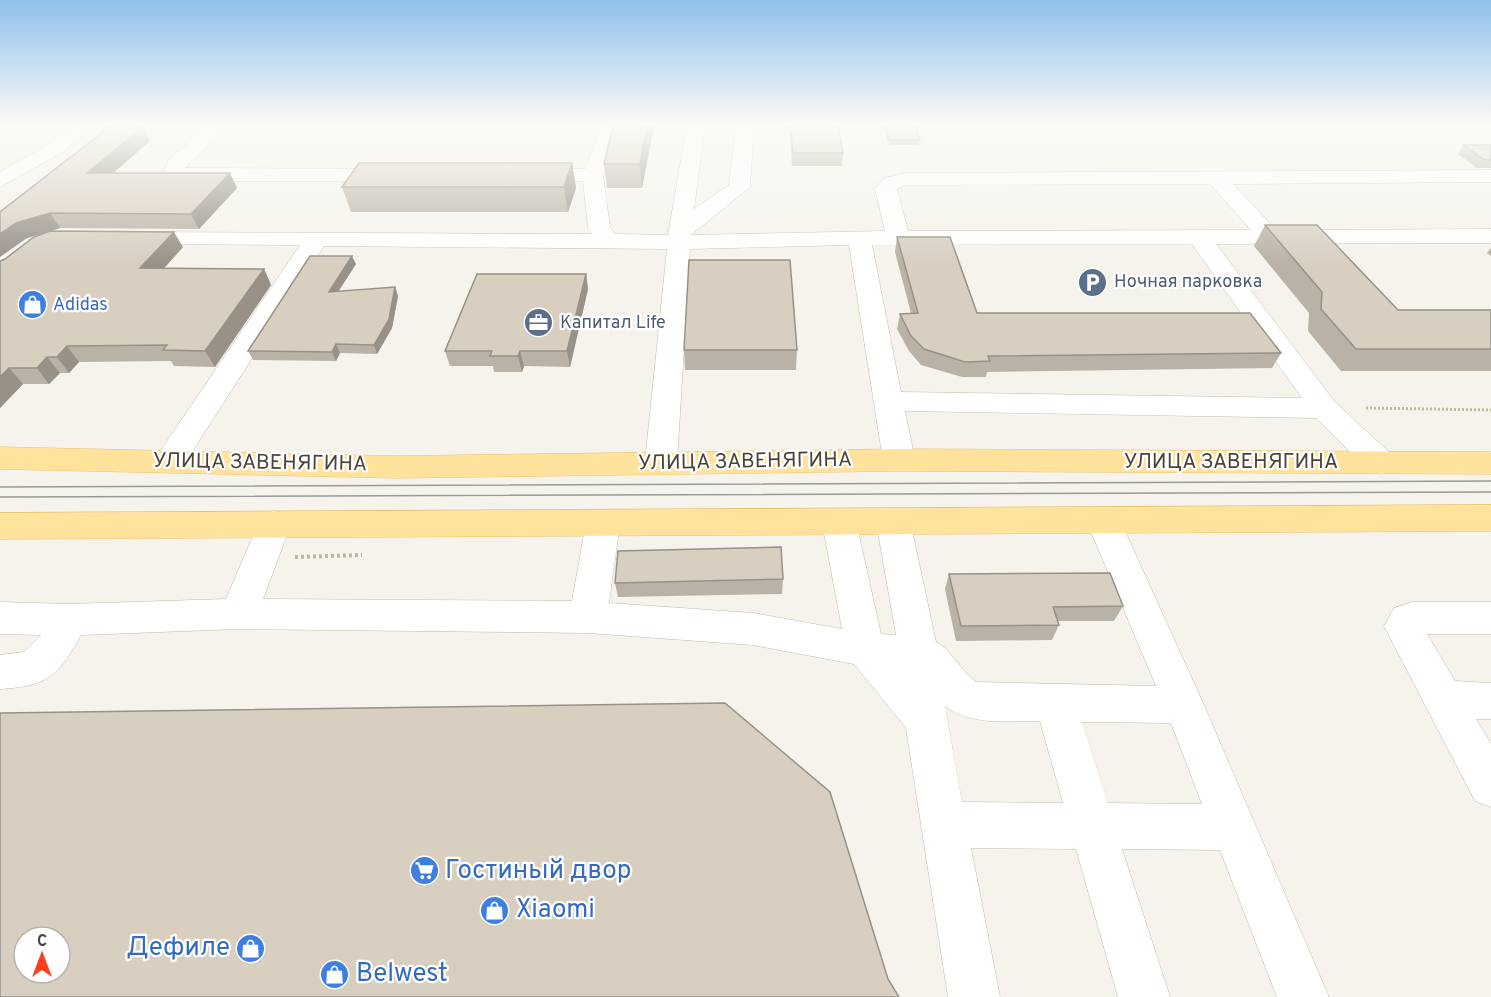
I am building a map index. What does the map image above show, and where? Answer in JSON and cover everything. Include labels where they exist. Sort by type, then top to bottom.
[{"type":"main road","name":"УЛИЦА ЗАВЕНЯГИНА","points":[[0,458],[397,467],[899,460],[1491,463]]},
{"type":"main road","points":[[0,526],[1491,518]]},
{"type":"lane","points":[[0,181],[16,172]]},
{"type":"lane","points":[[174,172],[186,175],[413,175]]},
{"type":"lane","points":[[593,172],[599,227],[607,241]]},
{"type":"lane","points":[[661,462],[680,236],[689,172]]},
{"type":"lane","points":[[680,236],[739,187],[740,172]]},
{"type":"lane","points":[[509,175],[592,175]]},
{"type":"lane","points":[[1214,176],[1269,236]]},
{"type":"lane","points":[[898,239],[886,189],[887,185],[897,180],[1214,176],[1491,176]]},
{"type":"lane","points":[[107,237],[607,241],[680,236],[898,239],[1491,236]]},
{"type":"lane","points":[[170,461],[317,238]]},
{"type":"lane","points":[[859,238],[899,460]]},
{"type":"lane","points":[[1200,238],[1323,408],[1381,463]]},
{"type":"lane","points":[[888,401],[1323,408]]},
{"type":"lane","points":[[1103,520],[1184,705],[1303,997]]},
{"type":"lane","points":[[893,521],[919,652],[926,720],[974,997]]},
{"type":"lane","points":[[839,522],[865,650],[926,720]]},
{"type":"lane","points":[[588,617],[603,523]]},
{"type":"lane","points":[[238,614],[274,524]]},
{"type":"lane","points":[[0,618],[70,620],[238,614],[588,617],[753,629],[865,650],[919,652],[928,656],[949,684],[966,698],[984,702],[1184,705]]},
{"type":"lane","points":[[1491,618],[1412,618],[1404,622],[1404,630],[1491,786]]},
{"type":"lane","points":[[0,672],[29,671],[43,663],[70,620]]},
{"type":"lane","points":[[1443,699],[1491,701]]},
{"type":"lane","points":[[1055,702],[1144,997]]},
{"type":"lane","points":[[944,825],[1093,828],[1233,826]]},
{"type":"path","points":[[1323,408],[1491,410]]},
{"type":"building","points":[[52,172],[230,173],[191,214],[50,213],[16,223],[0,234],[0,212]]},
{"type":"building","points":[[353,172],[569,172],[564,187],[342,187]]},
{"type":"building","points":[[1265,225],[1317,225],[1398,310],[1491,310],[1491,349],[1356,349],[1321,309],[1322,292]]},
{"type":"building","points":[[50,231],[174,232],[140,268],[264,269],[205,351],[163,350],[167,345],[67,346],[57,357],[47,357],[37,368],[9,368],[0,377],[0,261],[34,237]]},
{"type":"building","points":[[897,237],[950,237],[977,313],[1250,313],[1281,353],[988,356],[990,361],[965,362],[924,349],[911,336],[900,314],[918,313]]},
{"type":"building","points":[[310,256],[352,256],[329,292],[395,287],[389,319],[374,345],[336,344],[332,352],[248,351]]},
{"type":"building","points":[[689,260],[790,260],[797,350],[684,350]]},
{"type":"building","points":[[477,274],[586,274],[567,351],[520,351],[518,356],[490,356],[492,351],[445,351]]},
{"type":"building","points":[[781,547],[783,579],[615,583],[618,551]]},
{"type":"building","points":[[1110,573],[1123,606],[1053,607],[1059,625],[961,626],[949,574]]},
{"type":"building","name":"Гостиный двор","points":[[725,703],[830,792],[888,979],[899,997],[0,997],[0,713]]},
{"type":"tram line","points":[[0,487],[1491,481]]},
{"type":"tram line","points":[[0,497],[1491,492]]},
{"type":"place","name":"Ночная парковка","points":[[1093,282]]},
{"type":"place","name":"Adidas","points":[[32,305]]},
{"type":"place","name":"Капитал Life","points":[[539,323]]},
{"type":"place","name":"Гостиный двор","points":[[424,871]]},
{"type":"place","name":"Xiaomi","points":[[495,910]]},
{"type":"place","name":"Дефиле","points":[[251,948]]},
{"type":"place","name":"Belwest","points":[[335,974]]}]
